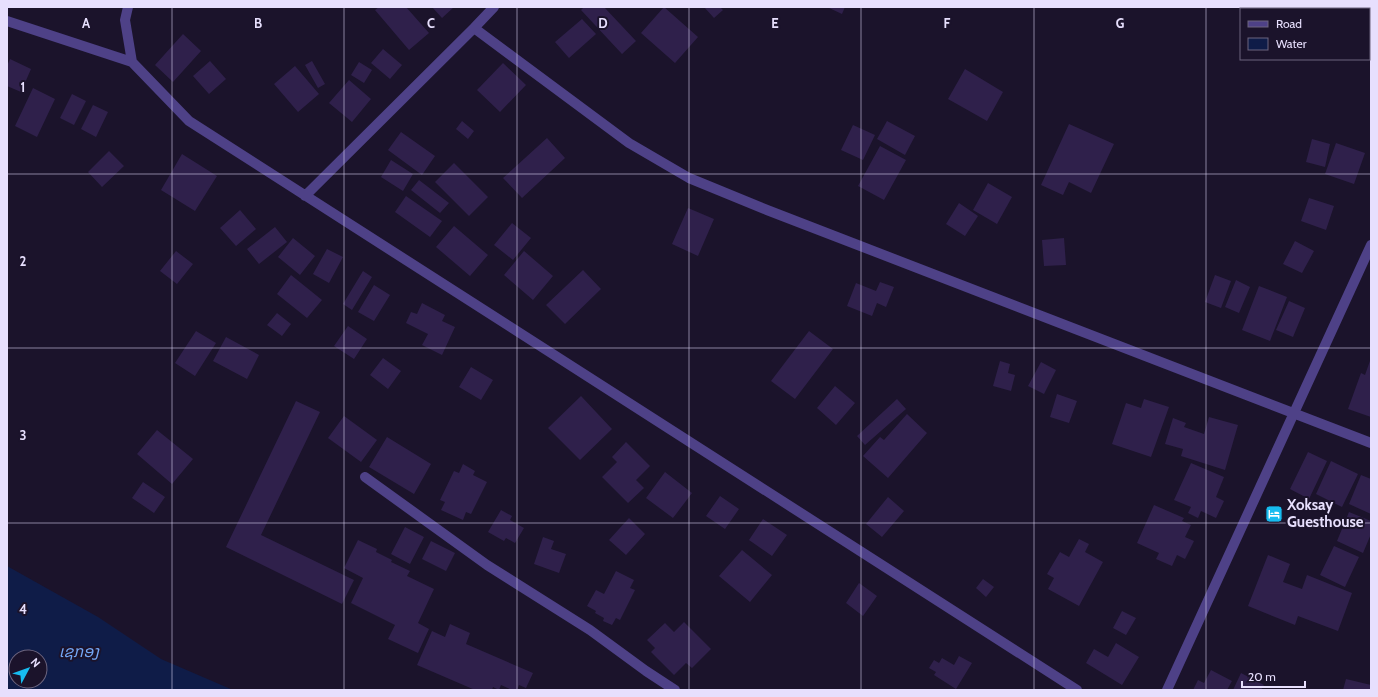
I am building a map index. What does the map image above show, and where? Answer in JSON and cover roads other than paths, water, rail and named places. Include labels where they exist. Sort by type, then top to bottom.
[{"type":"street","points":[[128,7],[125,20],[132,62]]},
{"type":"street","points":[[305,196],[494,7]]},
{"type":"street","points":[[7,21],[132,62],[189,121],[1078,690]]},
{"type":"street","points":[[474,28],[628,144],[688,178],[767,210],[1371,443]]},
{"type":"street","points":[[1167,690],[1371,245]]},
{"type":"street","points":[[365,477],[487,564],[590,630],[646,671],[675,690]]},
{"type":"water","name":"ເຊກອງ","points":[[7,566],[98,617],[161,659],[233,690],[7,690]]},
{"type":"place","name":"Xoksay Guesthouse","points":[[1274,514]]}]
